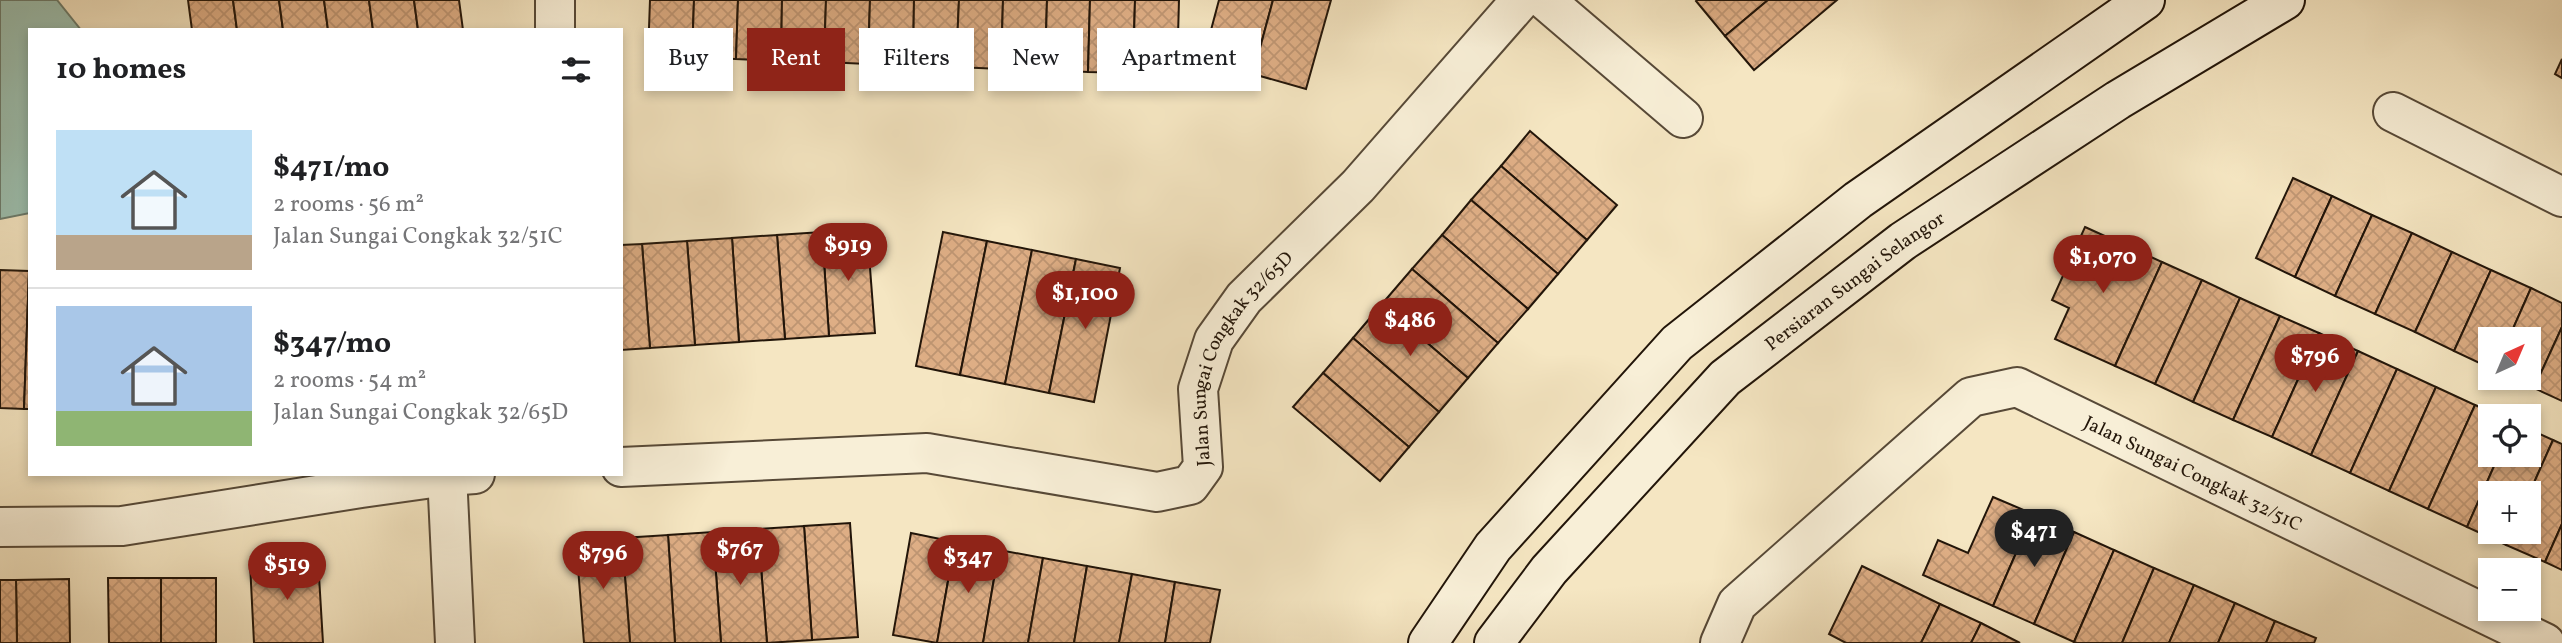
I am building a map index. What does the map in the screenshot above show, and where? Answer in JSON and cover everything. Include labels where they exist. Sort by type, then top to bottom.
[{"type":"street","points":[[555,0],[555,28]]},
{"type":"street","name":"Jalan Sungai Congkak 32/65D","points":[[623,467],[927,453],[1157,492],[1190,485],[1203,467],[1198,389],[1214,340],[1244,298],[1358,186],[1521,0]]},
{"type":"street","points":[[1545,0],[1683,118]]},
{"type":"street","points":[[1428,643],[1493,547],[1677,343],[1858,200],[2145,0]]},
{"type":"street","name":"Persiaran Sungai Selangor","points":[[1494,643],[1549,570],[1725,378],[1903,241],[2118,100],[2285,0]]},
{"type":"street","points":[[2393,112],[2562,197]]},
{"type":"street","name":"Jalan Sungai Congkak 32/51C","points":[[1720,643],[1737,604],[1971,397],[2017,387],[2545,643]]},
{"type":"street","points":[[0,527],[122,526],[449,476]]},
{"type":"street","points":[[455,643],[456,476]]},
{"type":"shaded area","points":[[0,0],[57,0],[79,28],[28,28],[28,213],[0,219]]},
{"type":"building","points":[[188,0],[233,0],[237,28],[192,28]]},
{"type":"building","points":[[233,0],[279,0],[283,28],[237,28]]},
{"type":"building","points":[[279,0],[324,0],[328,28],[283,28]]},
{"type":"building","points":[[324,0],[369,0],[373,28],[328,28]]},
{"type":"building","points":[[369,0],[414,0],[418,28],[373,28]]},
{"type":"building","points":[[414,0],[459,0],[463,28],[418,28]]},
{"type":"building","points":[[650,0],[694,0],[693,28],[649,28]]},
{"type":"building","points":[[694,0],[738,0],[736,59],[733,59],[733,28],[693,28]]},
{"type":"building","points":[[738,0],[782,0],[782,28],[747,28],[747,59],[736,59]]},
{"type":"building","points":[[782,0],[826,0],[825,28],[782,28]]},
{"type":"building","points":[[826,0],[870,0],[869,28],[859,28],[859,64],[845,63],[845,28],[825,28]]},
{"type":"building","points":[[870,0],[914,0],[914,28],[869,28]]},
{"type":"building","points":[[914,0],[959,0],[958,28],[914,28]]},
{"type":"building","points":[[959,0],[1003,0],[1002,28],[988,28],[988,68],[974,68],[974,28],[958,28]]},
{"type":"building","points":[[1003,0],[1047,0],[1046,28],[1002,28]]},
{"type":"building","points":[[1047,0],[1090,0],[1088,72],[1083,72],[1083,28],[1046,28]]},
{"type":"building","points":[[1090,0],[1135,0],[1134,28],[1097,28],[1097,72],[1088,72]]},
{"type":"building","points":[[1135,0],[1179,0],[1178,28],[1134,28]]},
{"type":"building","points":[[1219,0],[1273,0],[1261,44],[1261,28],[1212,28]]},
{"type":"building","points":[[1273,0],[1331,0],[1306,89],[1261,76],[1261,44]]},
{"type":"building","points":[[1697,0],[1768,0],[1725,36]]},
{"type":"building","points":[[1768,0],[1837,0],[1754,70],[1725,36]]},
{"type":"building","points":[[2562,59],[2562,78],[2555,74]]},
{"type":"building","points":[[1530,131],[1617,205],[1587,240],[1501,166]]},
{"type":"building","points":[[1501,166],[1587,240],[1558,274],[1471,200]]},
{"type":"building","points":[[2293,178],[2332,196],[2295,277],[2256,258]]},
{"type":"building","points":[[2332,196],[2372,215],[2335,296],[2295,277]]},
{"type":"building","points":[[1471,200],[1558,274],[1528,309],[1442,235]]},
{"type":"building","points":[[2372,215],[2412,233],[2375,314],[2335,296]]},
{"type":"building","points":[[2085,227],[2162,262],[2115,366],[2055,339],[2069,308],[2052,300]]},
{"type":"building","points":[[867,229],[875,333],[829,336],[822,232]]},
{"type":"building","points":[[822,232],[829,336],[785,339],[777,235]]},
{"type":"building","points":[[943,232],[987,241],[960,375],[916,366]]},
{"type":"building","points":[[2412,233],[2452,252],[2415,332],[2375,314]]},
{"type":"building","points":[[777,235],[785,339],[739,342],[732,238]]},
{"type":"building","points":[[1442,235],[1528,309],[1498,343],[1412,269]]},
{"type":"building","points":[[732,238],[739,342],[695,345],[687,241]]},
{"type":"building","points":[[687,241],[695,345],[650,348],[642,244]]},
{"type":"building","points":[[987,241],[1032,250],[1005,384],[960,375]]},
{"type":"building","points":[[642,244],[650,348],[623,350],[623,245]]},
{"type":"building","points":[[1032,250],[1076,259],[1049,393],[1005,384]]},
{"type":"building","points":[[2452,252],[2491,270],[2454,351],[2415,332]]},
{"type":"building","points":[[1076,259],[1120,268],[1094,402],[1049,393]]},
{"type":"building","points":[[2162,262],[2202,280],[2155,384],[2115,366]]},
{"type":"building","points":[[1412,269],[1498,343],[1468,378],[1382,304]]},
{"type":"building","points":[[0,270],[28,271],[24,409],[0,408]]},
{"type":"building","points":[[2491,270],[2531,288],[2514,327],[2478,327],[2478,362],[2454,351]]},
{"type":"building","points":[[2202,280],[2240,298],[2193,402],[2155,384]]},
{"type":"building","points":[[2531,288],[2562,303],[2562,327],[2541,373],[2541,327],[2514,327]]},
{"type":"building","points":[[2240,298],[2280,316],[2233,420],[2193,402]]},
{"type":"building","points":[[28,299],[28,409],[24,409]]},
{"type":"building","points":[[1382,304],[1468,378],[1439,412],[1353,338]]},
{"type":"building","points":[[2280,316],[2319,333],[2272,437],[2233,420]]},
{"type":"building","points":[[2562,327],[2562,401],[2538,390],[2541,390],[2541,373]]},
{"type":"building","points":[[2319,333],[2358,351],[2311,455],[2272,437]]},
{"type":"building","points":[[1353,338],[1439,412],[1409,447],[1323,373]]},
{"type":"building","points":[[2358,351],[2397,369],[2350,473],[2311,455]]},
{"type":"building","points":[[2397,369],[2436,387],[2389,491],[2350,473]]},
{"type":"building","points":[[1323,373],[1409,447],[1380,481],[1293,407]]},
{"type":"building","points":[[2436,387],[2475,405],[2428,509],[2389,491]]},
{"type":"building","points":[[2475,405],[2478,406],[2478,467],[2494,467],[2487,481],[2478,481],[2478,502],[2467,527],[2428,509]]},
{"type":"building","points":[[2541,434],[2553,440],[2541,467]]},
{"type":"building","points":[[2553,440],[2562,444],[2562,524],[2545,562],[2506,545],[2541,544],[2541,481],[2535,481]]},
{"type":"building","points":[[2494,467],[2541,467],[2535,481],[2487,481]]},
{"type":"building","points":[[1993,497],[2033,514],[1993,606],[1923,575],[1938,540],[1968,553]]},
{"type":"building","points":[[2478,502],[2478,532],[2467,527]]},
{"type":"building","points":[[2033,514],[2074,532],[2034,624],[1993,606]]},
{"type":"building","points":[[850,523],[858,637],[812,640],[804,526]]},
{"type":"building","points":[[2562,524],[2562,570],[2545,562]]},
{"type":"building","points":[[804,526],[812,640],[767,643],[758,529]]},
{"type":"building","points":[[758,529],[767,643],[721,643],[713,532]]},
{"type":"building","points":[[713,532],[721,643],[675,643],[668,535]]},
{"type":"building","points":[[2074,532],[2114,550],[2074,642],[2034,624]]},
{"type":"building","points":[[911,533],[955,542],[937,643],[893,635]]},
{"type":"building","points":[[668,535],[675,643],[630,643],[622,538]]},
{"type":"building","points":[[622,538],[630,643],[584,643],[576,542]]},
{"type":"building","points":[[955,542],[999,550],[983,643],[937,643]]},
{"type":"building","points":[[999,550],[1043,558],[1028,643],[983,643]]},
{"type":"building","points":[[2114,550],[2154,568],[2122,643],[2074,642]]},
{"type":"building","points":[[1043,558],[1087,566],[1074,643],[1028,643]]},
{"type":"building","points":[[318,559],[323,643],[254,643],[250,563]]},
{"type":"building","points":[[1087,566],[1132,574],[1119,643],[1074,643]]},
{"type":"building","points":[[1862,566],[1940,604],[1921,643],[1846,643],[1829,634]]},
{"type":"building","points":[[2154,568],[2194,585],[2169,643],[2122,643]]},
{"type":"building","points":[[1132,574],[1175,582],[1165,643],[1119,643]]},
{"type":"building","points":[[108,578],[161,578],[161,643],[109,643]]},
{"type":"building","points":[[161,578],[216,578],[216,643],[161,643]]},
{"type":"building","points":[[69,579],[70,643],[17,643],[16,580]]},
{"type":"building","points":[[0,580],[16,580],[17,643],[0,643]]},
{"type":"building","points":[[1175,582],[1220,590],[1210,643],[1165,643]]},
{"type":"building","points":[[2194,585],[2235,603],[2218,643],[2169,643]]},
{"type":"building","points":[[2235,603],[2275,621],[2266,643],[2218,643]]},
{"type":"building","points":[[1940,604],[1981,623],[1971,643],[1921,643]]},
{"type":"building","points":[[2275,621],[2316,638],[2314,643],[2266,643]]},
{"type":"building","points":[[1981,623],[2020,643],[1971,643]]}]
